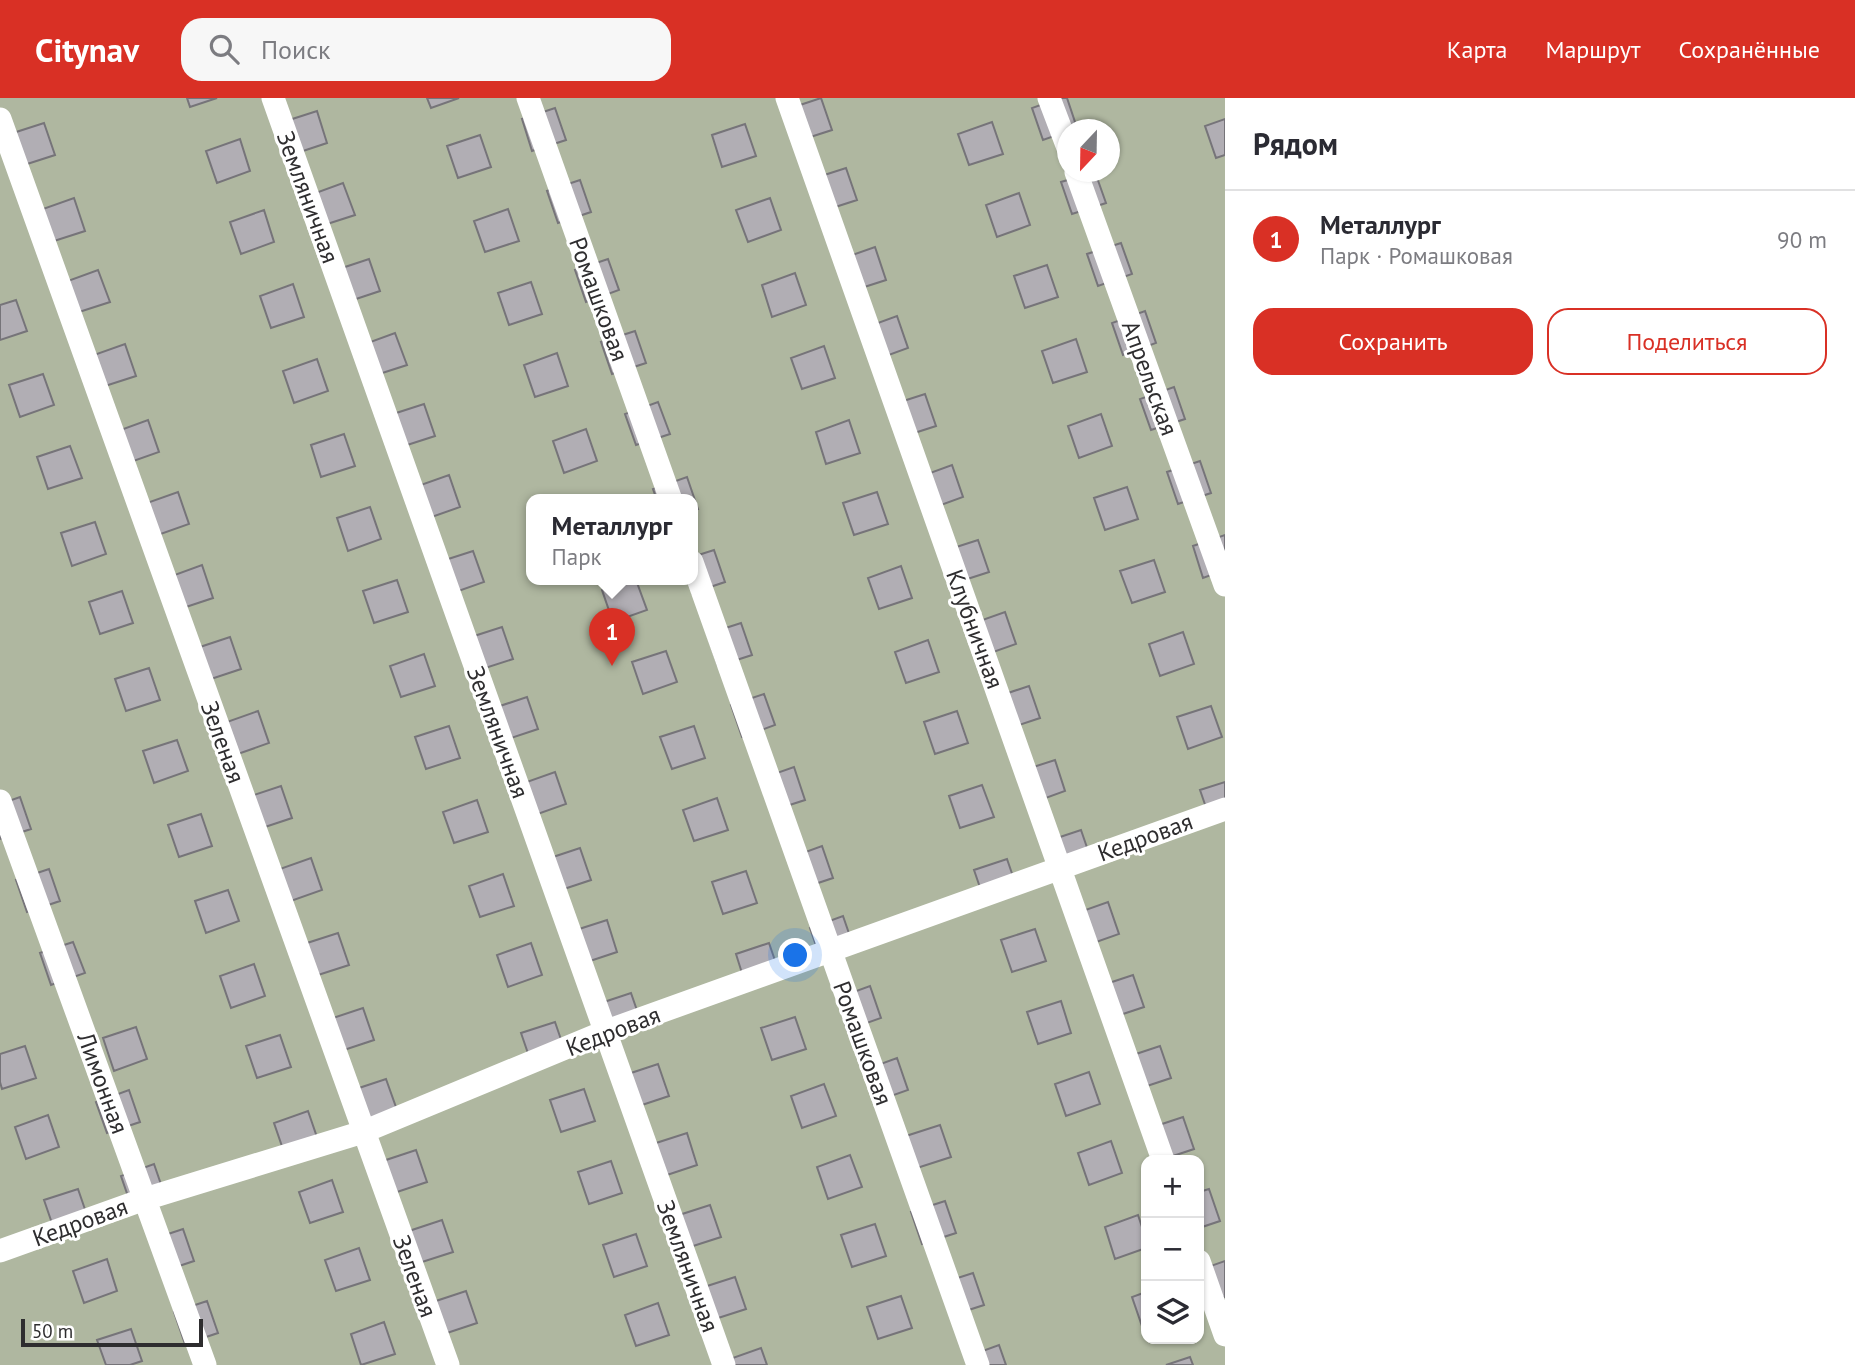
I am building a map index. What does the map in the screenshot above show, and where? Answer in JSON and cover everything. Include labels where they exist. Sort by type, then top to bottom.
[{"type":"street","name":"Земляничная","points":[[273,98],[724,1365]]},
{"type":"street","name":"Ромашковая","points":[[528,98],[669,494]]},
{"type":"street","name":"Клубничная","points":[[787,98],[1161,1155]]},
{"type":"street","points":[[1049,98],[1057,119]]},
{"type":"street","name":"Зеленая","points":[[0,119],[448,1365]]},
{"type":"street","name":"Апрельская","points":[[1080,182],[1225,584]]},
{"type":"street","name":"Ромашковая","points":[[698,579],[978,1365]]},
{"type":"street","name":"Лимонная","points":[[0,801],[205,1365]]},
{"type":"street","name":"Кедровая","points":[[0,1251],[145,1199],[363,1132],[604,1032],[1225,809]]},
{"type":"street","points":[[1204,1275],[1225,1335]]},
{"type":"green space","points":[[0,98],[1225,98],[1225,1365],[0,1365]]},
{"type":"building","points":[[187,98],[217,98],[190,107]]},
{"type":"building","points":[[427,98],[459,98],[431,108]]},
{"type":"building","points":[[821,98],[832,130],[798,141],[788,109]]},
{"type":"building","points":[[1067,98],[1074,119],[1057,119],[1057,135],[1043,140],[1032,108]]},
{"type":"building","points":[[555,108],[566,140],[532,151],[522,119]]},
{"type":"building","points":[[317,111],[327,143],[294,154],[283,122]]},
{"type":"building","points":[[1225,119],[1225,155],[1216,158],[1205,126]]},
{"type":"building","points":[[992,122],[1003,154],[969,165],[958,134]]},
{"type":"building","points":[[44,123],[55,155],[21,166],[10,134]]},
{"type":"building","points":[[745,124],[756,156],[722,167],[712,135]]},
{"type":"building","points":[[480,135],[491,167],[458,178],[447,146]]},
{"type":"building","points":[[240,139],[250,171],[217,183],[206,151]]},
{"type":"building","points":[[846,168],[857,200],[823,211],[812,179]]},
{"type":"building","points":[[580,180],[591,212],[558,223],[547,191]]},
{"type":"building","points":[[1061,182],[1099,182],[1106,203],[1072,214]]},
{"type":"building","points":[[343,183],[355,215],[321,226],[310,195]]},
{"type":"building","points":[[1019,193],[1030,225],[997,237],[986,205]]},
{"type":"building","points":[[74,198],[85,231],[51,242],[40,210]]},
{"type":"building","points":[[770,198],[781,230],[748,242],[736,210]]},
{"type":"building","points":[[508,209],[519,241],[485,252],[474,221]]},
{"type":"building","points":[[264,210],[274,242],[241,254],[230,222]]},
{"type":"building","points":[[1121,243],[1132,274],[1098,286],[1087,254]]},
{"type":"building","points":[[875,247],[886,280],[852,291],[841,259]]},
{"type":"building","points":[[369,259],[380,291],[347,302],[336,270]]},
{"type":"building","points":[[608,259],[619,290],[586,302],[575,270]]},
{"type":"building","points":[[1047,265],[1058,297],[1025,308],[1014,276]]},
{"type":"building","points":[[98,270],[110,302],[76,313],[65,282]]},
{"type":"building","points":[[795,273],[806,305],[772,317],[762,285]]},
{"type":"building","points":[[531,282],[542,314],[509,325],[498,293]]},
{"type":"building","points":[[293,284],[304,317],[271,328],[260,296]]},
{"type":"building","points":[[16,300],[27,331],[0,340],[0,305]]},
{"type":"building","points":[[1145,311],[1156,343],[1123,355],[1112,323]]},
{"type":"building","points":[[897,316],[908,348],[875,360],[864,328]]},
{"type":"building","points":[[635,331],[646,363],[612,374],[601,342]]},
{"type":"building","points":[[395,333],[407,365],[373,376],[362,345]]},
{"type":"building","points":[[1076,339],[1087,372],[1053,383],[1042,351]]},
{"type":"building","points":[[125,344],[136,376],[102,387],[91,356]]},
{"type":"building","points":[[824,346],[835,378],[802,389],[791,358]]},
{"type":"building","points":[[557,353],[568,386],[535,397],[524,365]]},
{"type":"building","points":[[317,359],[328,391],[294,403],[283,371]]},
{"type":"building","points":[[43,374],[54,405],[20,417],[9,385]]},
{"type":"building","points":[[1174,387],[1185,419],[1151,430],[1140,399]]},
{"type":"building","points":[[925,394],[936,426],[902,437],[891,405]]},
{"type":"building","points":[[658,402],[670,434],[636,445],[625,414]]},
{"type":"building","points":[[424,404],[435,436],[401,447],[390,415]]},
{"type":"building","points":[[1101,414],[1112,446],[1079,458],[1068,426]]},
{"type":"building","points":[[148,420],[159,452],[125,464],[115,432]]},
{"type":"building","points":[[849,420],[860,453],[826,464],[816,432]]},
{"type":"building","points":[[586,429],[597,461],[564,473],[553,441]]},
{"type":"building","points":[[344,434],[355,466],[321,477],[311,445]]},
{"type":"building","points":[[70,446],[82,478],[48,489],[37,457]]},
{"type":"building","points":[[1200,461],[1211,493],[1178,504],[1167,472]]},
{"type":"building","points":[[952,465],[963,497],[930,509],[919,477]]},
{"type":"building","points":[[449,475],[460,507],[426,519],[415,487]]},
{"type":"building","points":[[687,477],[693,494],[655,494],[653,489]]},
{"type":"building","points":[[1127,487],[1138,519],[1105,530],[1094,498]]},
{"type":"building","points":[[178,492],[189,524],[155,536],[144,504]]},
{"type":"building","points":[[877,492],[888,524],[854,535],[843,503]]},
{"type":"building","points":[[370,507],[381,539],[348,551],[337,518]]},
{"type":"building","points":[[95,522],[106,554],[72,566],[61,533]]},
{"type":"building","points":[[1225,535],[1225,570],[1203,578],[1193,546]]},
{"type":"building","points":[[978,540],[989,572],[955,583],[944,551]]},
{"type":"building","points":[[714,550],[725,582],[692,593],[692,585],[698,585],[698,555]]},
{"type":"building","points":[[473,551],[484,582],[450,594],[439,562]]},
{"type":"building","points":[[1154,560],[1165,592],[1132,603],[1120,571]]},
{"type":"building","points":[[202,565],[213,598],[180,609],[169,577]]},
{"type":"building","points":[[901,566],[912,598],[879,609],[868,578]]},
{"type":"building","points":[[397,580],[408,612],[374,623],[363,591]]},
{"type":"building","points":[[616,585],[638,585],[647,610],[613,622],[602,590]]},
{"type":"building","points":[[122,591],[133,623],[100,634],[89,602]]},
{"type":"building","points":[[1005,612],[1016,644],[982,656],[971,624]]},
{"type":"building","points":[[741,623],[752,655],[718,666],[707,634]]},
{"type":"building","points":[[502,627],[513,659],[479,670],[468,638]]},
{"type":"building","points":[[1183,632],[1194,664],[1160,676],[1149,644]]},
{"type":"building","points":[[230,637],[241,669],[208,680],[197,648]]},
{"type":"building","points":[[928,640],[939,672],[906,683],[895,652]]},
{"type":"building","points":[[666,651],[677,682],[643,694],[632,662]]},
{"type":"building","points":[[424,654],[435,686],[401,697],[390,666]]},
{"type":"building","points":[[149,668],[160,700],[126,711],[115,679]]},
{"type":"building","points":[[1029,686],[1040,718],[1007,729],[996,697]]},
{"type":"building","points":[[764,694],[775,725],[742,737],[731,705]]},
{"type":"building","points":[[527,697],[538,729],[505,740],[494,708]]},
{"type":"building","points":[[1211,706],[1222,737],[1188,749],[1177,717]]},
{"type":"building","points":[[258,711],[269,743],[235,755],[224,723]]},
{"type":"building","points":[[957,711],[968,743],[935,754],[924,722]]},
{"type":"building","points":[[449,726],[460,758],[426,769],[415,737]]},
{"type":"building","points":[[694,726],[705,758],[672,769],[660,737]]},
{"type":"building","points":[[177,740],[188,771],[154,783],[143,751]]},
{"type":"building","points":[[1055,760],[1065,791],[1032,803],[1021,771]]},
{"type":"building","points":[[794,767],[805,800],[771,811],[760,779]]},
{"type":"building","points":[[555,772],[566,804],[532,816],[521,784]]},
{"type":"building","points":[[1225,782],[1225,817],[1211,822],[1200,790]]},
{"type":"building","points":[[982,785],[994,817],[960,828],[949,796]]},
{"type":"building","points":[[281,786],[292,818],[259,829],[248,797]]},
{"type":"building","points":[[20,797],[31,829],[0,839],[0,804]]},
{"type":"building","points":[[717,798],[728,830],[694,841],[683,810]]},
{"type":"building","points":[[477,800],[488,832],[454,843],[443,812]]},
{"type":"building","points":[[201,814],[212,846],[179,857],[168,825]]},
{"type":"building","points":[[1081,830],[1092,862],[1059,873],[1048,841]]},
{"type":"building","points":[[822,846],[833,878],[800,889],[789,858]]},
{"type":"building","points":[[580,848],[591,880],[558,891],[547,859]]},
{"type":"building","points":[[311,858],[322,890],[288,902],[277,870]]},
{"type":"building","points":[[1007,859],[1018,891],[985,902],[974,870]]},
{"type":"building","points":[[49,869],[60,901],[27,912],[16,880]]},
{"type":"building","points":[[746,871],[757,903],[723,914],[712,882]]},
{"type":"building","points":[[503,874],[514,906],[480,917],[469,886]]},
{"type":"building","points":[[228,890],[239,921],[206,933],[195,901]]},
{"type":"building","points":[[1108,902],[1119,934],[1085,946],[1074,914]]},
{"type":"building","points":[[843,916],[854,948],[821,960],[810,928]]},
{"type":"building","points":[[607,920],[617,952],[584,963],[573,931]]},
{"type":"building","points":[[1035,929],[1046,961],[1012,972],[1001,940]]},
{"type":"building","points":[[338,933],[349,965],[315,976],[304,944]]},
{"type":"building","points":[[73,942],[85,973],[51,985],[40,953]]},
{"type":"building","points":[[531,943],[542,975],[508,987],[497,955]]},
{"type":"building","points":[[769,943],[780,975],[746,986],[736,954]]},
{"type":"building","points":[[254,964],[265,996],[231,1008],[220,976]]},
{"type":"building","points":[[1133,975],[1144,1007],[1111,1018],[1100,986]]},
{"type":"building","points":[[870,986],[881,1018],[847,1030],[837,998]]},
{"type":"building","points":[[631,993],[642,1025],[609,1036],[598,1004]]},
{"type":"building","points":[[1061,1001],[1071,1033],[1038,1044],[1027,1012]]},
{"type":"building","points":[[363,1008],[374,1040],[341,1051],[330,1019]]},
{"type":"building","points":[[795,1017],[806,1049],[772,1060],[761,1028]]},
{"type":"building","points":[[555,1022],[566,1054],[532,1065],[521,1033]]},
{"type":"building","points":[[136,1027],[147,1059],[114,1071],[103,1038]]},
{"type":"building","points":[[280,1035],[291,1067],[257,1078],[246,1046]]},
{"type":"building","points":[[25,1046],[36,1078],[2,1089],[0,1054]]},
{"type":"building","points":[[1160,1046],[1171,1078],[1138,1089],[1127,1057]]},
{"type":"building","points":[[897,1058],[908,1090],[874,1102],[864,1070]]},
{"type":"building","points":[[658,1064],[669,1096],[636,1107],[625,1075]]},
{"type":"building","points":[[1089,1072],[1100,1104],[1066,1116],[1055,1084]]},
{"type":"building","points":[[386,1079],[397,1110],[364,1122],[353,1090]]},
{"type":"building","points":[[824,1084],[836,1116],[802,1128],[791,1096]]},
{"type":"building","points":[[584,1089],[595,1121],[561,1132],[550,1100]]},
{"type":"building","points":[[129,1090],[140,1122],[107,1133],[96,1102]]},
{"type":"building","points":[[308,1111],[319,1143],[285,1155],[274,1123]]},
{"type":"building","points":[[48,1115],[59,1147],[26,1159],[15,1127]]},
{"type":"building","points":[[1183,1117],[1194,1149],[1176,1155],[1159,1155],[1150,1128]]},
{"type":"building","points":[[940,1125],[951,1157],[917,1168],[906,1136]]},
{"type":"building","points":[[687,1133],[697,1165],[664,1176],[653,1144]]},
{"type":"building","points":[[1111,1141],[1122,1173],[1089,1185],[1078,1153]]},
{"type":"building","points":[[416,1150],[427,1182],[394,1193],[383,1161]]},
{"type":"building","points":[[850,1155],[862,1187],[828,1199],[817,1167]]},
{"type":"building","points":[[611,1161],[622,1193],[589,1204],[578,1172]]},
{"type":"building","points":[[154,1164],[165,1196],[132,1208],[121,1176]]},
{"type":"building","points":[[332,1180],[343,1212],[310,1223],[299,1192]]},
{"type":"building","points":[[78,1189],[89,1221],[55,1232],[44,1200]]},
{"type":"building","points":[[1209,1189],[1220,1221],[1204,1226],[1204,1218],[1204,1190]]},
{"type":"building","points":[[945,1201],[956,1233],[922,1244],[911,1212]]},
{"type":"building","points":[[710,1205],[721,1237],[687,1248],[676,1216]]},
{"type":"building","points":[[1138,1215],[1141,1224],[1141,1250],[1115,1259],[1105,1227]]},
{"type":"building","points":[[442,1220],[453,1252],[419,1263],[409,1231]]},
{"type":"building","points":[[875,1224],[886,1256],[852,1267],[841,1235]]},
{"type":"building","points":[[183,1229],[194,1261],[161,1272],[150,1240]]},
{"type":"building","points":[[636,1234],[647,1266],[614,1277],[603,1245]]},
{"type":"building","points":[[359,1248],[370,1280],[336,1291],[325,1260]]},
{"type":"building","points":[[107,1259],[117,1291],[84,1303],[73,1271]]},
{"type":"building","points":[[1225,1261],[1225,1297],[1213,1301],[1204,1268]]},
{"type":"building","points":[[973,1273],[984,1305],[950,1316],[939,1284]]},
{"type":"building","points":[[735,1277],[746,1309],[712,1320],[701,1288]]},
{"type":"building","points":[[466,1291],[477,1323],[444,1334],[433,1302]]},
{"type":"building","points":[[1141,1294],[1141,1323],[1132,1297]]},
{"type":"building","points":[[901,1296],[912,1328],[878,1339],[867,1307]]},
{"type":"building","points":[[207,1301],[218,1333],[185,1344],[174,1312]]},
{"type":"building","points":[[658,1303],[669,1335],[636,1346],[625,1315]]},
{"type":"building","points":[[384,1322],[395,1354],[361,1365],[351,1334]]},
{"type":"building","points":[[131,1329],[142,1361],[130,1365],[106,1365],[97,1340]]},
{"type":"building","points":[[999,1345],[1006,1365],[969,1365],[966,1357]]},
{"type":"building","points":[[761,1348],[767,1365],[729,1365],[727,1360]]},
{"type":"building","points":[[1190,1357],[1193,1365],[1166,1365]]},
{"type":"place","name":"Металлург","points":[[612,666]]}]
